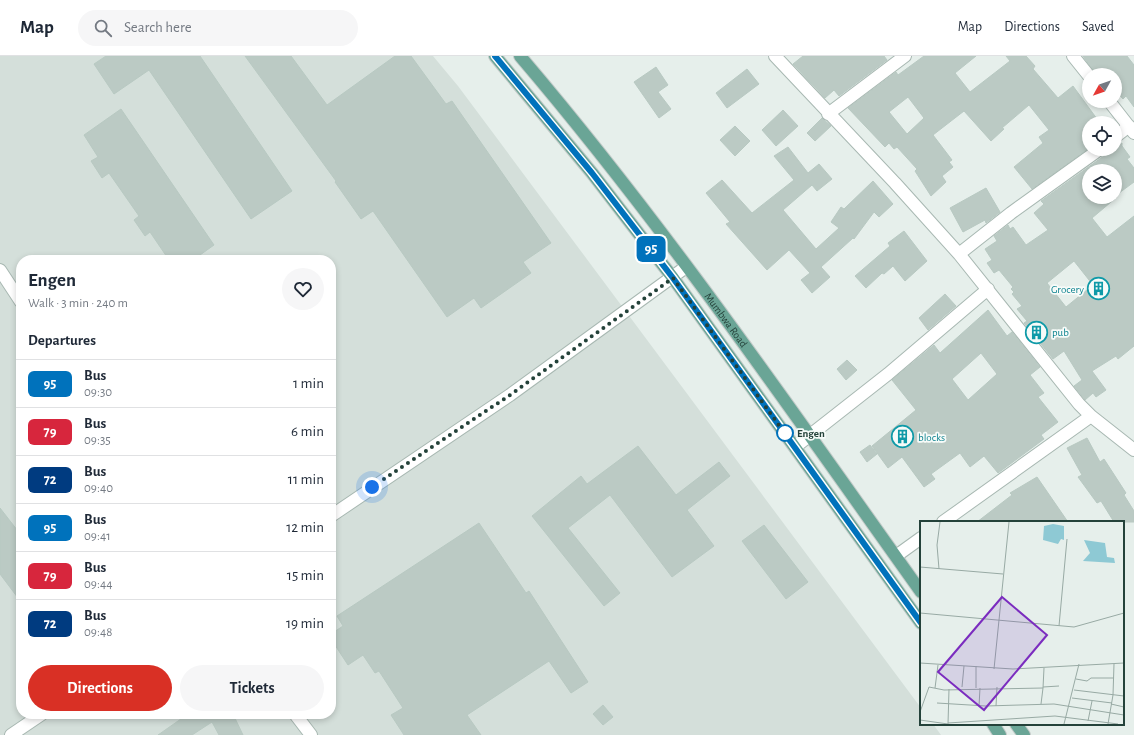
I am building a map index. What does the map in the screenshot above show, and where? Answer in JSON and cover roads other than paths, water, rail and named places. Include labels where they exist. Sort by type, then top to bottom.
[{"type":"main road","name":"Mumbwa Road","points":[[495,56],[592,173],[673,278],[920,623]]},
{"type":"main road","name":"Mumbwa Road","points":[[520,56],[556,98],[686,267],[811,436],[920,591]]},
{"type":"main road","points":[[994,725],[1000,735]]},
{"type":"main road","points":[[1017,725],[1024,735]]},
{"type":"street","points":[[775,56],[828,114],[895,183],[959,254],[988,288],[1042,358],[1091,416],[1134,450]]},
{"type":"street","points":[[828,114],[905,56]]},
{"type":"street","points":[[1073,56],[1083,68]]},
{"type":"street","points":[[1115,108],[1132,130],[1122,134]]},
{"type":"street","points":[[959,254],[1090,156]]},
{"type":"street","points":[[336,513],[517,390],[673,278],[686,267]]},
{"type":"street","points":[[0,270],[16,294]]},
{"type":"street","points":[[795,447],[811,436],[888,374],[988,288]]},
{"type":"street","points":[[944,521],[1091,416]]},
{"type":"street","points":[[896,556],[920,539]]},
{"type":"street","points":[[11,735],[35,719]]},
{"type":"street","points":[[299,719],[310,735]]},
{"type":"place","name":"Grocery","points":[[1099,289]]},
{"type":"place","name":"pub","points":[[1037,332]]},
{"type":"place","name":"Engen","points":[[785,433]]},
{"type":"place","name":"blocks","points":[[902,437]]}]
